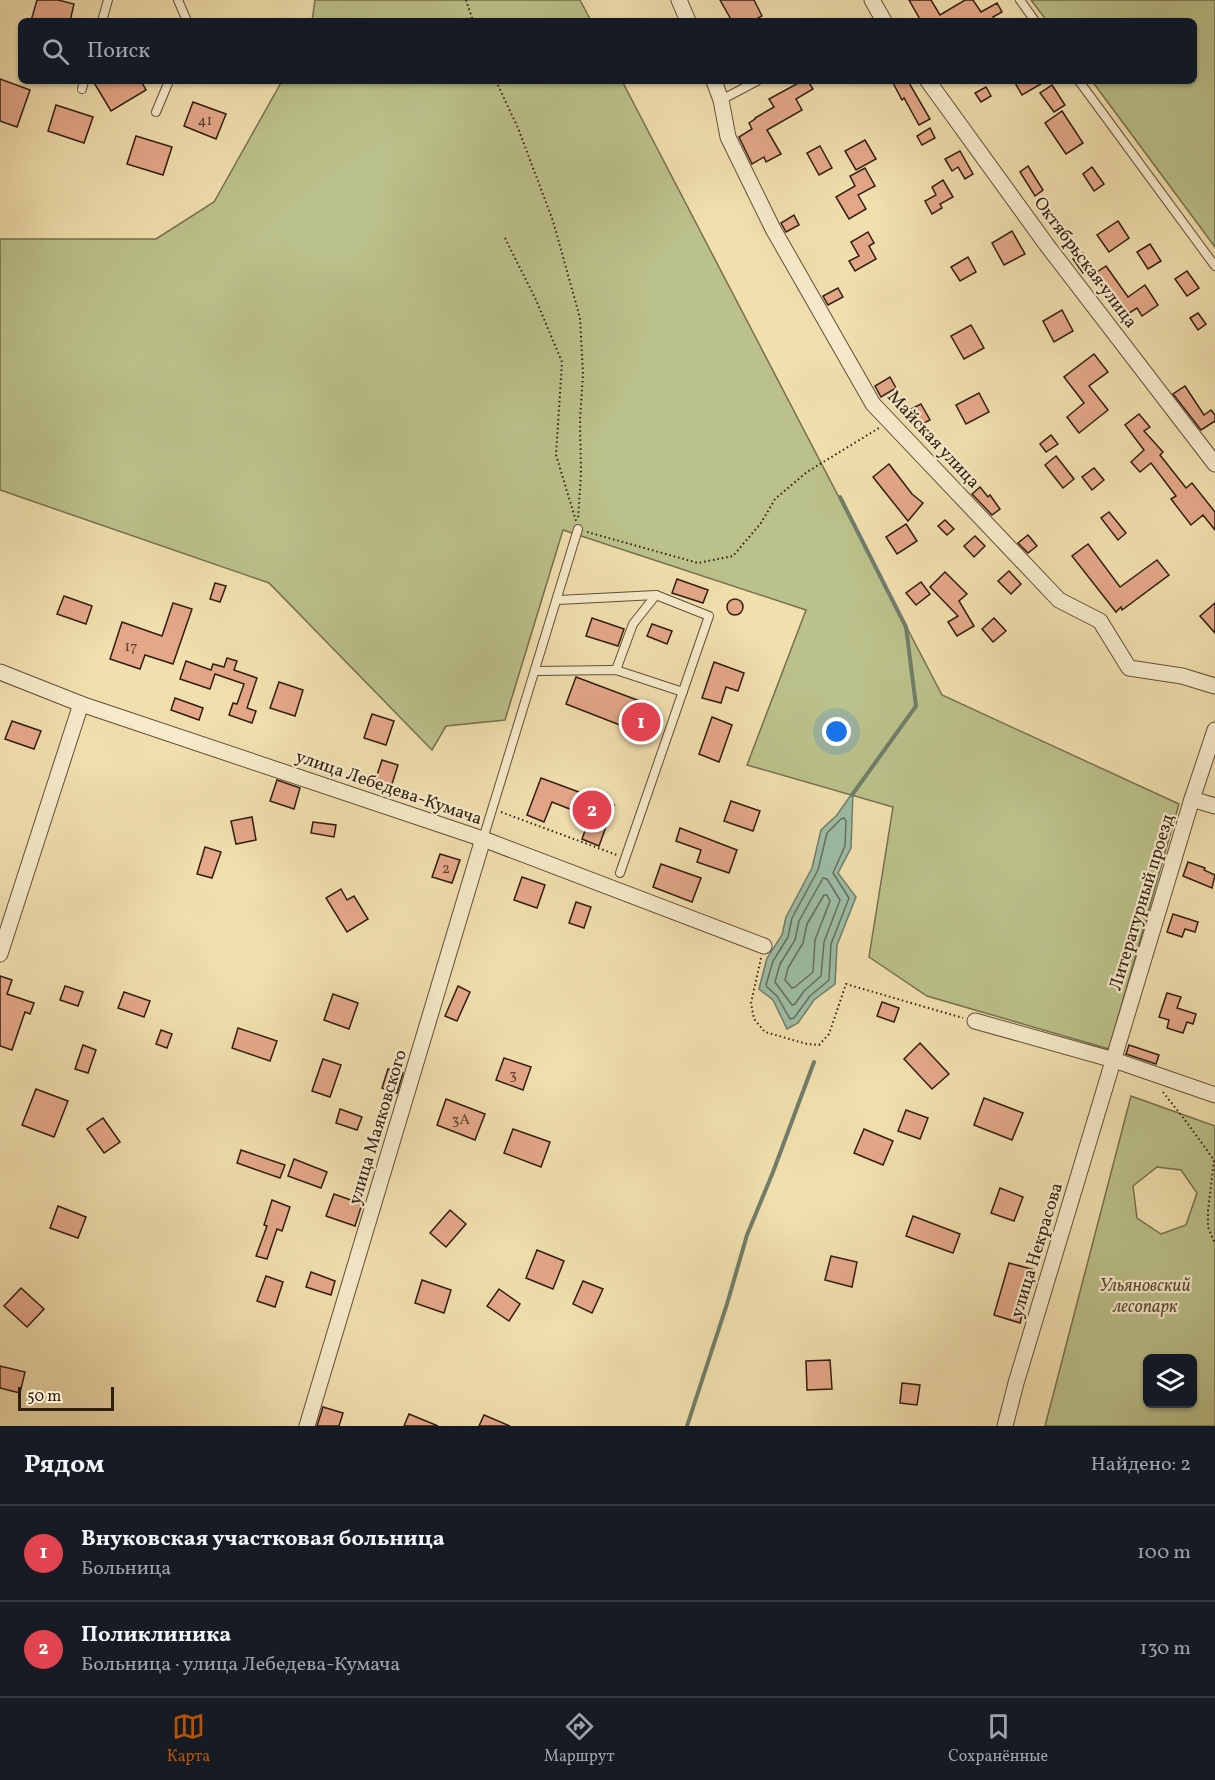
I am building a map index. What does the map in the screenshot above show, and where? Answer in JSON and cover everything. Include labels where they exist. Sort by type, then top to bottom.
[{"type":"street","points":[[680,0],[687,18]]},
{"type":"street","points":[[872,0],[880,18]]},
{"type":"street","name":"Майская улица","points":[[715,84],[722,100],[728,137],[773,229],[873,404],[1059,600],[1100,621],[1129,668],[1182,676],[1215,686]]},
{"type":"street","name":"Октябрьская улица","points":[[930,84],[1046,244],[1215,464]]},
{"type":"street","name":"улица Лебедева-Кумача","points":[[0,672],[81,704],[483,839],[764,946]]},
{"type":"street","points":[[0,954],[81,704]]},
{"type":"street","name":"Литературный проезд","points":[[1107,1085],[1192,799],[1215,730]]},
{"type":"street","points":[[1192,799],[1215,807]]},
{"type":"street","name":"улица Маяковского","points":[[307,1426],[483,839]]},
{"type":"street","points":[[975,1021],[1114,1060],[1215,1095]]},
{"type":"street","name":"улица Некрасова","points":[[1005,1426],[1107,1085]]},
{"type":"lane","points":[[103,18],[108,0]]},
{"type":"lane","points":[[178,0],[186,18]]},
{"type":"lane","points":[[1020,0],[1033,18]]},
{"type":"lane","points":[[156,112],[169,84]]},
{"type":"lane","points":[[722,100],[751,84]]},
{"type":"lane","points":[[1081,84],[1215,266]]},
{"type":"lane","points":[[483,839],[578,529]]},
{"type":"lane","points":[[558,600],[656,595],[709,615],[620,873]]},
{"type":"lane","points":[[616,670],[633,624],[656,595]]},
{"type":"lane","points":[[536,671],[616,670],[682,692]]},
{"type":"path","points":[[466,0],[472,18]]},
{"type":"path","points":[[497,84],[518,128],[553,221],[580,318],[583,374],[578,529]]},
{"type":"path","points":[[505,238],[536,300],[562,362],[556,455],[578,529]]},
{"type":"path","points":[[578,529],[698,563],[733,556],[761,523],[775,499],[807,472],[890,421]]},
{"type":"path","points":[[493,809],[626,858]]},
{"type":"path","points":[[764,946],[751,1003],[754,1019],[765,1032],[807,1044],[819,1045],[830,1035],[846,984],[975,1021]]},
{"type":"path","points":[[1160,1089],[1214,1160],[1208,1227],[1215,1244]]},
{"type":"green space","points":[[315,0],[580,0],[589,18],[312,18]]},
{"type":"green space","points":[[1031,0],[1215,0],[1215,247],[1094,84],[1197,84],[1197,18],[1045,18]]},
{"type":"green space","points":[[280,84],[624,84],[942,695],[1179,804],[1109,1049],[927,996],[869,957],[893,807],[747,765],[806,610],[563,530],[505,720],[446,726],[432,750],[269,583],[0,490],[0,239],[156,239],[214,202]]},
{"type":"green space","name":"Ульяновский лесопарк","points":[[1131,1096],[1215,1126],[1215,1426],[1045,1426]],"holes":[[[1157,1167],[1181,1170],[1197,1193],[1186,1225],[1161,1234],[1137,1218],[1133,1186]]]},
{"type":"water","points":[[853,792],[851,848],[838,873],[856,897],[837,945],[835,984],[814,1000],[798,1023],[787,1029],[773,1000],[759,989],[767,958],[782,935],[786,917],[812,868],[821,830],[837,815]]},
{"type":"building","points":[[37,0],[58,0],[74,4],[71,18],[32,18]]},
{"type":"building","points":[[720,0],[754,0],[762,16],[758,18],[730,18]]},
{"type":"building","points":[[909,0],[931,0],[940,15],[965,0],[973,0],[981,12],[997,3],[1002,12],[994,18],[919,18]]},
{"type":"building","points":[[0,79],[30,90],[17,127],[0,121]]},
{"type":"building","points":[[95,84],[143,84],[146,90],[111,111]]},
{"type":"building","points":[[796,84],[810,84],[813,89],[796,99],[802,110],[767,130],[781,154],[766,162],[764,157],[752,164],[739,137],[752,129],[749,123],[774,107],[769,99]]},
{"type":"building","points":[[894,84],[910,84],[930,119],[919,125],[904,98],[902,100]]},
{"type":"building","points":[[1016,84],[1041,84],[1022,95]]},
{"type":"building","points":[[1052,85],[1065,105],[1054,112],[1040,93]]},
{"type":"building","points":[[986,87],[991,96],[981,102],[975,93]]},
{"type":"building","points":[[193,102],[226,114],[216,139],[184,126]]},
{"type":"building","points":[[56,105],[93,117],[84,143],[48,131]]},
{"type":"building","points":[[1062,111],[1083,143],[1066,154],[1045,123]]},
{"type":"building","points":[[930,128],[935,138],[922,145],[917,136]]},
{"type":"building","points":[[136,136],[172,147],[163,175],[127,164]]},
{"type":"building","points":[[865,140],[876,159],[856,170],[845,151]]},
{"type":"building","points":[[820,146],[832,168],[819,175],[807,153]]},
{"type":"building","points":[[960,151],[973,174],[965,179],[958,167],[952,171],[945,159]]},
{"type":"building","points":[[1028,166],[1043,190],[1035,196],[1020,172]]},
{"type":"building","points":[[1092,167],[1104,184],[1094,191],[1083,174]]},
{"type":"building","points":[[865,168],[875,186],[858,195],[866,209],[849,219],[836,197],[855,186],[850,176]]},
{"type":"building","points":[[943,180],[953,197],[940,204],[942,208],[932,214],[925,201],[936,195],[932,187]]},
{"type":"building","points":[[794,215],[799,225],[786,232],[781,223]]},
{"type":"building","points":[[1118,221],[1129,238],[1109,252],[1097,235]]},
{"type":"building","points":[[1012,231],[1025,254],[1004,265],[992,243]]},
{"type":"building","points":[[868,232],[874,243],[869,246],[876,259],[855,271],[849,261],[859,256],[851,242]]},
{"type":"building","points":[[1150,244],[1161,261],[1148,269],[1137,252]]},
{"type":"building","points":[[1083,253],[1092,267],[1083,273],[1073,259]]},
{"type":"building","points":[[968,257],[976,272],[960,281],[951,267]]},
{"type":"building","points":[[1106,266],[1128,297],[1145,285],[1158,305],[1142,316],[1137,308],[1123,317],[1094,274]]},
{"type":"building","points":[[1187,271],[1199,288],[1187,296],[1175,279]]},
{"type":"building","points":[[838,288],[843,297],[828,305],[823,296]]},
{"type":"building","points":[[1062,310],[1073,331],[1054,342],[1043,321]]},
{"type":"building","points":[[1198,313],[1206,324],[1198,330],[1190,318]]},
{"type":"building","points":[[971,325],[984,348],[964,359],[951,336]]},
{"type":"building","points":[[1094,354],[1108,372],[1089,386],[1108,410],[1079,433],[1067,417],[1084,403],[1064,377]]},
{"type":"building","points":[[890,377],[896,388],[881,397],[875,386]]},
{"type":"building","points":[[1185,386],[1204,415],[1211,410],[1215,415],[1215,421],[1201,430],[1173,394]]},
{"type":"building","points":[[979,393],[989,412],[966,424],[956,405]]},
{"type":"building","points":[[921,404],[930,420],[914,428],[905,412]]},
{"type":"building","points":[[1139,414],[1150,427],[1144,431],[1163,452],[1160,455],[1186,488],[1192,483],[1215,512],[1215,530],[1203,515],[1191,525],[1171,499],[1176,496],[1151,463],[1140,472],[1131,462],[1144,450],[1125,425]]},
{"type":"building","points":[[1051,435],[1058,444],[1046,452],[1040,444]]},
{"type":"building","points":[[1056,456],[1074,479],[1063,488],[1045,465]]},
{"type":"building","points":[[889,464],[912,494],[923,503],[908,521],[873,477]]},
{"type":"building","points":[[1094,468],[1104,480],[1092,490],[1082,477]]},
{"type":"building","points":[[980,487],[988,497],[990,495],[1000,509],[992,515],[972,494]]},
{"type":"building","points":[[1109,512],[1126,533],[1118,540],[1101,518]]},
{"type":"building","points":[[945,520],[954,529],[947,535],[938,526]]},
{"type":"building","points":[[906,524],[917,541],[897,554],[886,537]]},
{"type":"building","points":[[1028,535],[1037,546],[1028,553],[1018,543]]},
{"type":"building","points":[[975,536],[985,546],[974,557],[964,546]]},
{"type":"building","points":[[1088,544],[1120,587],[1157,560],[1169,575],[1116,612],[1072,556]]},
{"type":"building","points":[[1009,571],[1021,584],[1011,594],[998,581]]},
{"type":"building","points":[[945,572],[967,594],[959,601],[974,626],[957,636],[948,622],[958,616],[930,587]]},
{"type":"building","points":[[677,579],[708,590],[703,603],[672,593]]},
{"type":"building","points":[[921,582],[930,594],[916,605],[906,593]]},
{"type":"building","points":[[215,583],[226,586],[220,602],[210,599]]},
{"type":"building","points":[[64,596],[92,606],[86,624],[57,614]]},
{"type":"building","points":[[732,599],[738,599],[743,607],[741,613],[732,615],[727,610],[727,604]]},
{"type":"building","points":[[173,603],[192,609],[173,664],[145,655],[140,669],[110,659],[122,622],[162,636]]},
{"type":"building","points":[[1215,603],[1215,633],[1200,616]]},
{"type":"building","points":[[592,618],[624,629],[618,646],[586,636]]},
{"type":"building","points":[[994,618],[1006,631],[993,642],[982,629]]},
{"type":"building","points":[[652,624],[672,631],[667,644],[647,636]]},
{"type":"building","points":[[227,658],[237,661],[234,670],[257,678],[247,708],[256,711],[252,723],[229,715],[233,703],[237,704],[244,684],[215,674],[210,689],[180,679],[186,661],[211,670],[213,664],[224,667]]},
{"type":"building","points":[[714,662],[744,673],[738,691],[726,687],[721,703],[702,698]]},
{"type":"building","points":[[576,677],[653,706],[643,734],[566,704]]},
{"type":"building","points":[[279,682],[303,690],[295,716],[270,708]]},
{"type":"building","points":[[175,698],[203,708],[199,720],[171,710]]},
{"type":"building","points":[[372,714],[394,721],[386,745],[364,738]]},
{"type":"building","points":[[712,717],[732,725],[719,762],[699,754]]},
{"type":"building","points":[[12,721],[41,731],[34,749],[5,739]]},
{"type":"building","points":[[382,760],[398,765],[391,787],[375,781]]},
{"type":"building","points":[[541,778],[614,805],[599,846],[582,839],[590,817],[552,802],[544,822],[527,815]]},
{"type":"building","points":[[277,780],[300,788],[294,809],[270,801]]},
{"type":"building","points":[[731,801],[760,811],[753,831],[724,821]]},
{"type":"building","points":[[252,817],[256,840],[236,844],[231,821]]},
{"type":"building","points":[[313,822],[336,825],[334,837],[311,833]]},
{"type":"building","points":[[680,828],[737,850],[729,873],[697,862],[701,850],[676,841]]},
{"type":"building","points":[[205,847],[221,852],[212,878],[197,874]]},
{"type":"building","points":[[440,854],[460,860],[452,883],[432,877]]},
{"type":"building","points":[[1188,862],[1205,868],[1204,870],[1215,875],[1212,888],[1183,876]]},
{"type":"building","points":[[661,864],[701,878],[692,902],[653,887]]},
{"type":"building","points":[[522,877],[545,885],[537,908],[514,900]]},
{"type":"building","points":[[341,889],[347,900],[354,896],[368,919],[347,932],[326,898]]},
{"type":"building","points":[[576,902],[591,907],[584,928],[569,923]]},
{"type":"building","points":[[1173,914],[1198,922],[1195,932],[1185,929],[1182,937],[1167,932]]},
{"type":"building","points":[[0,976],[12,980],[7,994],[34,1003],[30,1014],[25,1012],[12,1050],[0,1046]]},
{"type":"building","points":[[65,986],[83,992],[78,1006],[60,1000]]},
{"type":"building","points":[[458,986],[470,992],[457,1021],[445,1016]]},
{"type":"building","points":[[124,992],[150,1001],[144,1017],[118,1008]]},
{"type":"building","points":[[1167,993],[1181,997],[1177,1008],[1196,1014],[1193,1024],[1187,1022],[1183,1033],[1167,1028],[1169,1020],[1159,1017]]},
{"type":"building","points":[[333,994],[358,1003],[349,1029],[324,1020]]},
{"type":"building","points":[[882,1002],[899,1008],[894,1022],[877,1016]]},
{"type":"building","points":[[238,1028],[277,1041],[270,1061],[232,1048]]},
{"type":"building","points":[[161,1030],[172,1034],[167,1048],[156,1044]]},
{"type":"building","points":[[920,1043],[949,1074],[932,1089],[904,1059]]},
{"type":"building","points":[[83,1045],[96,1050],[88,1073],[75,1069]]},
{"type":"building","points":[[1129,1045],[1159,1055],[1156,1064],[1126,1054]]},
{"type":"building","points":[[504,1058],[531,1067],[523,1090],[496,1080]]},
{"type":"building","points":[[323,1059],[341,1065],[330,1097],[312,1091]]},
{"type":"building","points":[[388,1069],[403,1073],[397,1093],[382,1088]]},
{"type":"building","points":[[36,1089],[68,1101],[54,1137],[22,1125]]},
{"type":"building","points":[[984,1098],[1023,1113],[1012,1140],[974,1125]]},
{"type":"building","points":[[446,1099],[485,1114],[475,1140],[437,1125]]},
{"type":"building","points":[[340,1109],[362,1117],[357,1130],[336,1123]]},
{"type":"building","points":[[906,1110],[928,1118],[920,1139],[898,1131]]},
{"type":"building","points":[[103,1118],[120,1142],[104,1153],[87,1129]]},
{"type":"building","points":[[513,1129],[550,1142],[541,1167],[504,1153]]},
{"type":"building","points":[[864,1129],[893,1141],[883,1165],[854,1153]]},
{"type":"building","points":[[241,1150],[285,1165],[280,1178],[237,1163]]},
{"type":"building","points":[[294,1159],[327,1172],[321,1188],[288,1176]]},
{"type":"building","points":[[1000,1188],[1023,1197],[1014,1221],[991,1213]]},
{"type":"building","points":[[334,1194],[362,1204],[355,1226],[326,1216]]},
{"type":"building","points":[[272,1200],[290,1207],[282,1231],[277,1229],[267,1259],[256,1256],[267,1226],[264,1225]]},
{"type":"building","points":[[58,1206],[86,1217],[78,1238],[50,1228]]},
{"type":"building","points":[[450,1210],[466,1224],[446,1247],[430,1233]]},
{"type":"building","points":[[913,1216],[960,1234],[953,1253],[906,1236]]},
{"type":"building","points":[[537,1250],[564,1261],[553,1289],[526,1278]]},
{"type":"building","points":[[831,1256],[857,1262],[852,1287],[825,1280]]},
{"type":"building","points":[[1009,1263],[1035,1270],[1020,1323],[994,1315]]},
{"type":"building","points":[[311,1272],[335,1281],[331,1295],[306,1287]]},
{"type":"building","points":[[266,1276],[283,1282],[275,1307],[257,1301]]},
{"type":"building","points":[[422,1280],[451,1290],[444,1313],[415,1303]]},
{"type":"building","points":[[583,1281],[603,1289],[592,1313],[573,1304]]},
{"type":"building","points":[[21,1288],[44,1309],[27,1327],[4,1306]]},
{"type":"building","points":[[499,1289],[520,1304],[509,1321],[487,1306]]},
{"type":"building","points":[[830,1360],[832,1389],[807,1390],[806,1361]]},
{"type":"building","points":[[0,1366],[25,1372],[20,1393],[0,1388]]},
{"type":"building","points":[[902,1383],[920,1385],[917,1405],[900,1403]]},
{"type":"building","points":[[323,1407],[343,1413],[339,1426],[317,1426]]},
{"type":"building","points":[[409,1414],[438,1426],[404,1426]]},
{"type":"building","points":[[484,1415],[510,1426],[479,1426]]},
{"type":"waterway","points":[[840,497],[906,627],[916,706],[852,795]]},
{"type":"waterway","points":[[687,1426],[747,1235],[814,1062]]},
{"type":"place","name":"Внуковская участковая больница","points":[[641,722]]},
{"type":"place","name":"Поликлиника","points":[[592,810]]}]
